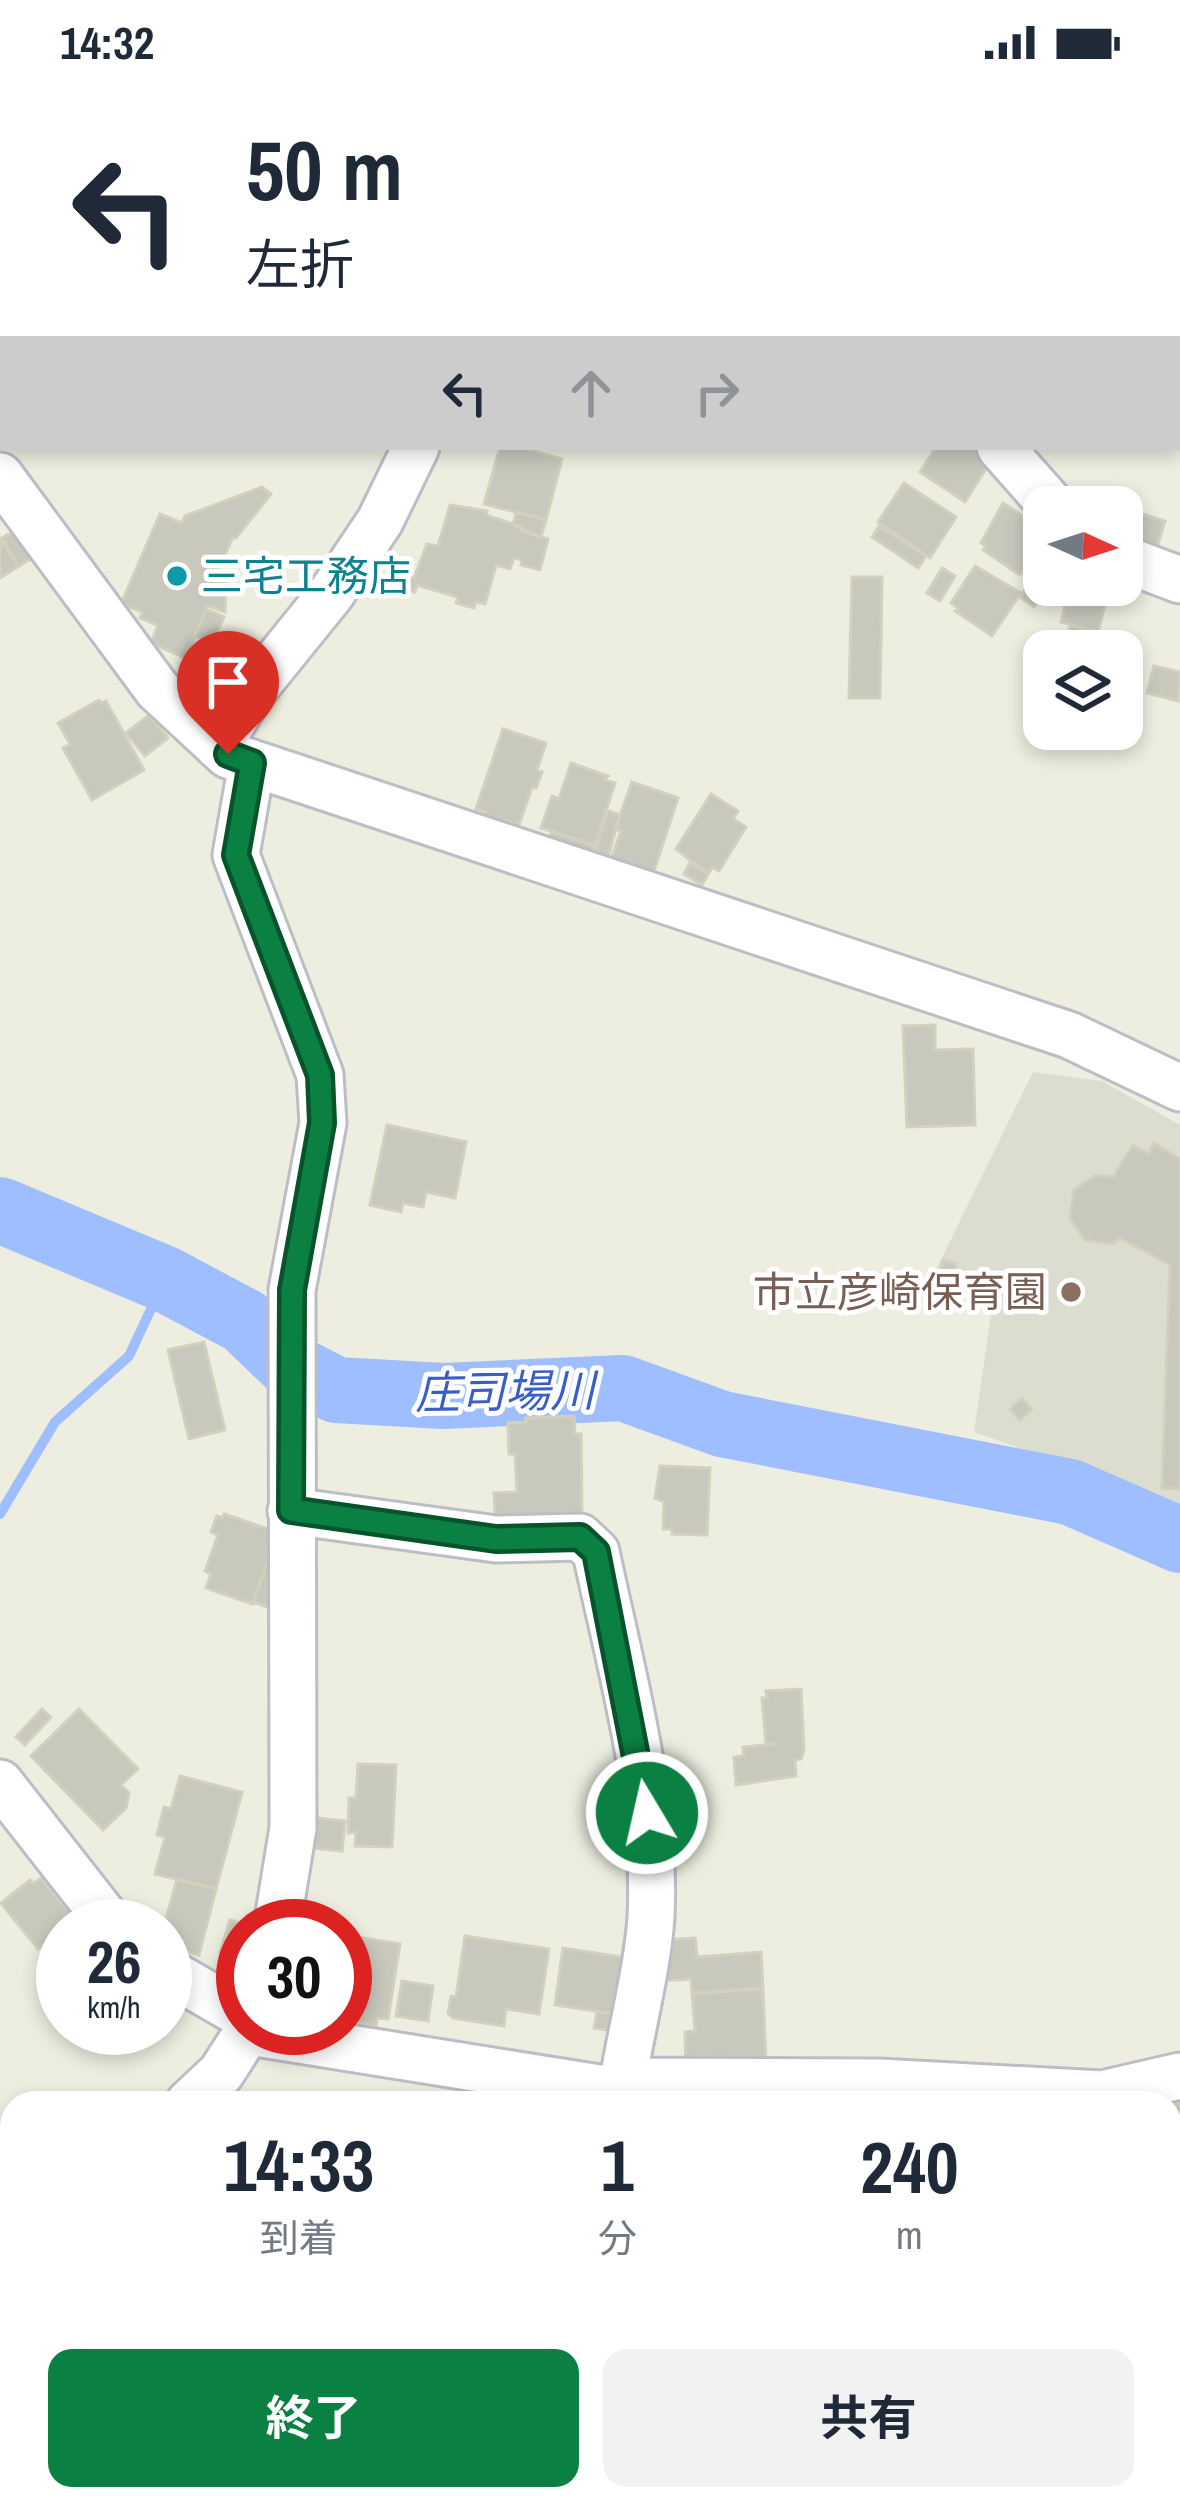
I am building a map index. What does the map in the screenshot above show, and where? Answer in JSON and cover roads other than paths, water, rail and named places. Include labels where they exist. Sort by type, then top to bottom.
[{"type":"street","points":[[282,1899],[293,1828],[292,1290],[322,1123],[320,1075],[236,855],[235,754],[250,694],[356,558],[415,450]]},
{"type":"street","points":[[1003,450],[1034,486]]},
{"type":"street","points":[[0,476],[157,689],[235,754],[1069,1035],[1180,1088]]},
{"type":"street","points":[[1143,566],[1180,580]]},
{"type":"street","points":[[291,1510],[496,1539],[580,1537],[596,1552],[642,1774],[652,1852],[651,1922],[623,2081],[617,2091],[372,2047]]},
{"type":"street","points":[[0,1783],[91,1899]]},
{"type":"street","points":[[202,2091],[221,2073],[231,2055]]},
{"type":"street","points":[[1115,2091],[1180,2076]]},
{"type":"street","points":[[623,2081],[879,2082],[1046,2091]]},
{"type":"waterway","name":"庄司場川","points":[[0,1210],[165,1279],[244,1321],[292,1367],[336,1390],[443,1396],[623,1388],[722,1424],[1070,1492],[1180,1540]]},
{"type":"waterway","points":[[0,1514],[55,1422],[129,1356],[165,1279]]},
{"type":"place","name":"三宅工務店","points":[[177,576]]},
{"type":"place","name":"市立彦崎保育園","points":[[1071,1292]]}]
